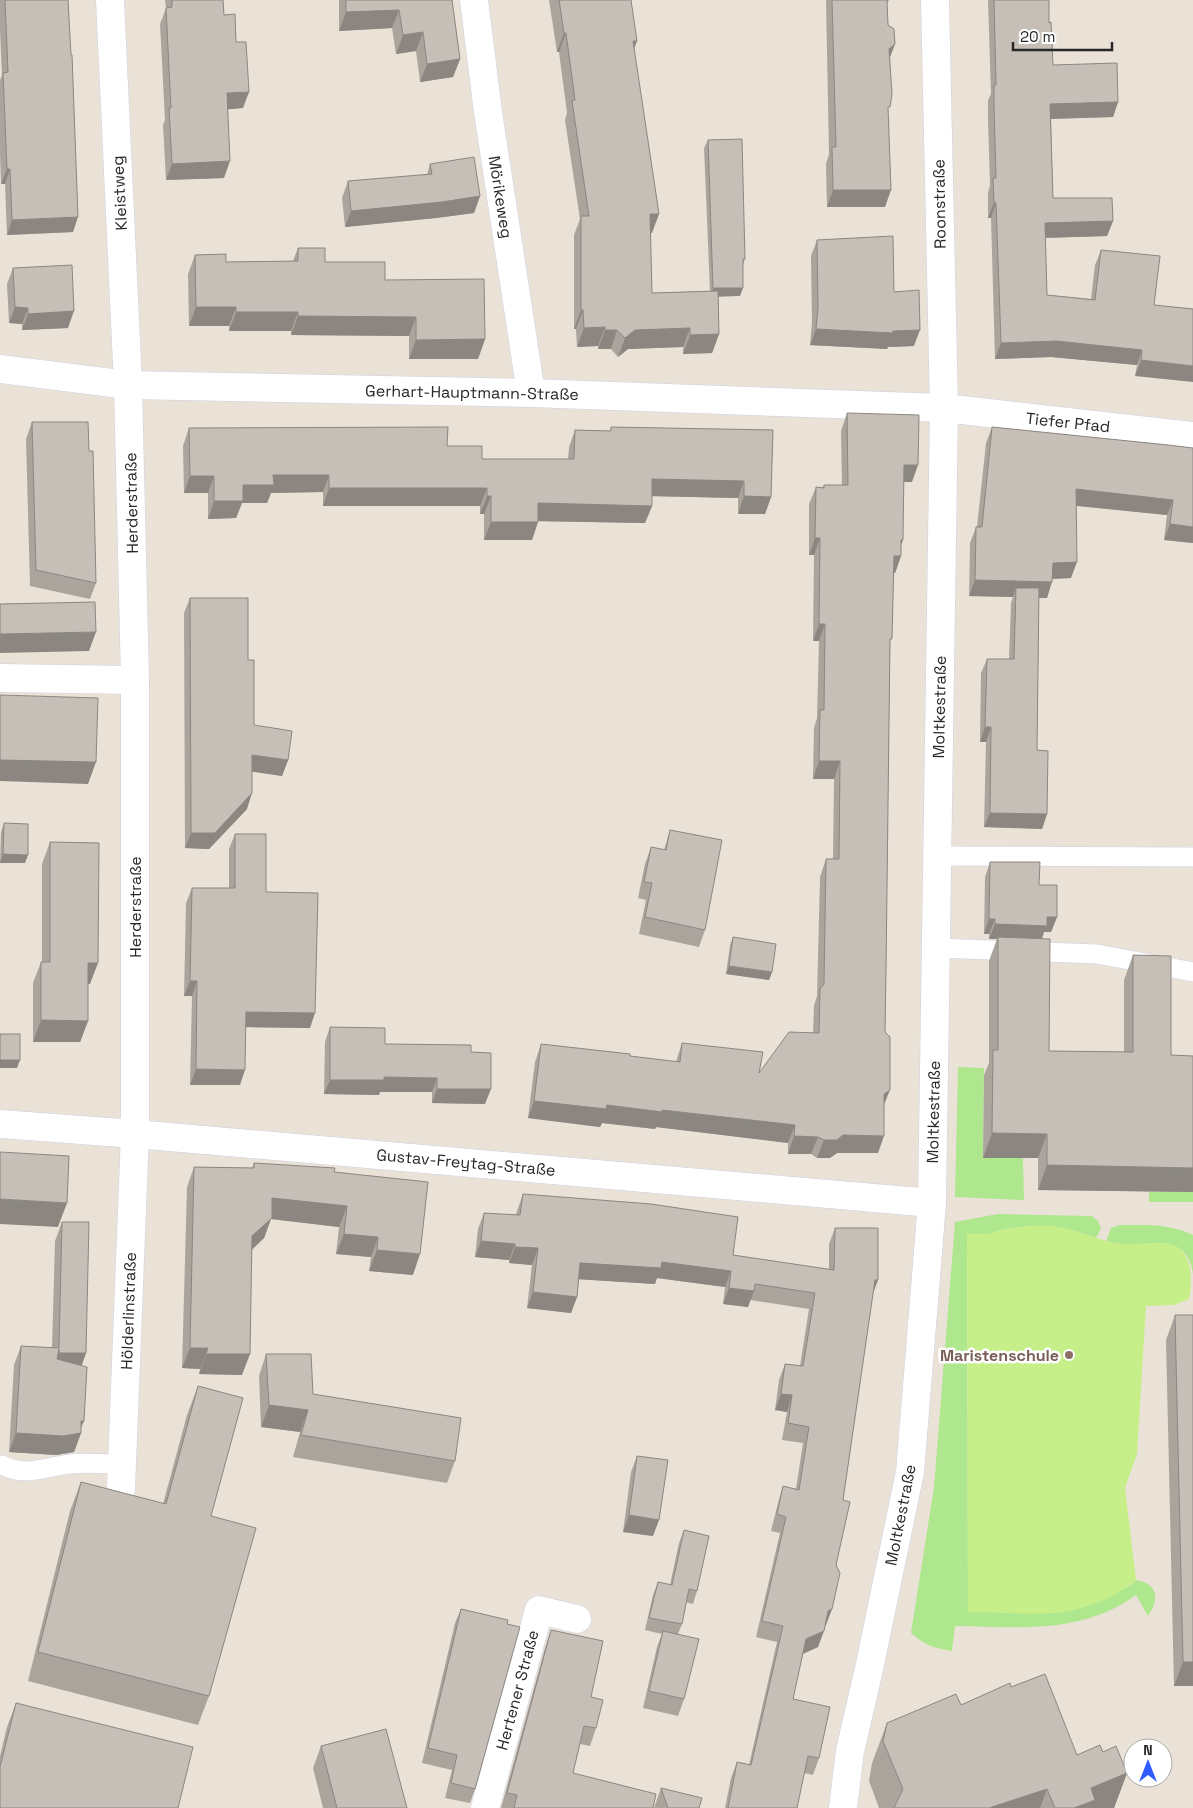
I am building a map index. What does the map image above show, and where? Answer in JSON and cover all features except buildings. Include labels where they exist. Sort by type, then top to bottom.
[{"type":"street","name":"Kleistweg","points":[[110,0],[128,385]]},
{"type":"street","name":"Mörikeweg","points":[[474,0],[488,112],[531,392]]},
{"type":"street","name":"Roonstraße","points":[[935,0],[944,408]]},
{"type":"street","name":"Gerhart-Hauptmann-Straße","points":[[0,370],[128,385],[531,392],[944,408]]},
{"type":"street","name":"Herderstraße","points":[[128,385],[134,680],[135,1134]]},
{"type":"street","name":"Tiefer Pfad","points":[[944,408],[1193,436]]},
{"type":"street","name":"Moltkestraße","points":[[843,1808],[850,1751],[910,1472],[932,1203],[944,408]]},
{"type":"street","points":[[0,678],[134,680]]},
{"type":"street","name":"Gustav-Freytag-Straße","points":[[0,1124],[932,1203]]},
{"type":"street","name":"Hölderlinstraße","points":[[121,1477],[135,1134]]},
{"type":"street","name":"Hertener Straße","points":[[486,1808],[538,1610],[577,1619]]},
{"type":"lane","points":[[937,856],[1193,857]]},
{"type":"lane","points":[[936,948],[1097,954],[1193,972]]},
{"type":"lane","points":[[2,1465],[11,1470],[29,1471],[71,1464],[121,1477]]},
{"type":"green space","points":[[958,1067],[984,1068],[983,1157],[1023,1158],[1024,1200],[955,1197]]},
{"type":"green space","points":[[1149,1192],[1193,1192],[1193,1202],[1149,1202]]},
{"type":"green space","points":[[998,1214],[1092,1216],[1098,1221],[1101,1229],[1096,1238],[1076,1231],[1028,1226],[988,1234],[967,1234],[968,1611],[1055,1613],[1078,1608],[1130,1586],[1136,1580],[1149,1585],[1155,1593],[1155,1598],[1152,1610],[1148,1616],[1136,1595],[1115,1608],[1094,1617],[1071,1623],[1026,1627],[955,1626],[952,1651],[930,1645],[911,1633],[934,1487],[955,1222]]},
{"type":"green space","points":[[1120,1225],[1148,1225],[1175,1228],[1193,1235],[1193,1274],[1190,1261],[1184,1252],[1177,1247],[1168,1244],[1126,1245],[1106,1241],[1111,1228]]},
{"type":"green space","points":[[1028,1226],[1059,1227],[1114,1243],[1164,1243],[1174,1245],[1186,1256],[1189,1264],[1191,1281],[1189,1299],[1174,1305],[1146,1306],[1137,1454],[1125,1488],[1136,1580],[1108,1598],[1086,1607],[1064,1612],[1033,1614],[968,1612],[967,1234],[988,1234]]},
{"type":"place","name":"Maristenschule","points":[[1069,1355]]}]
